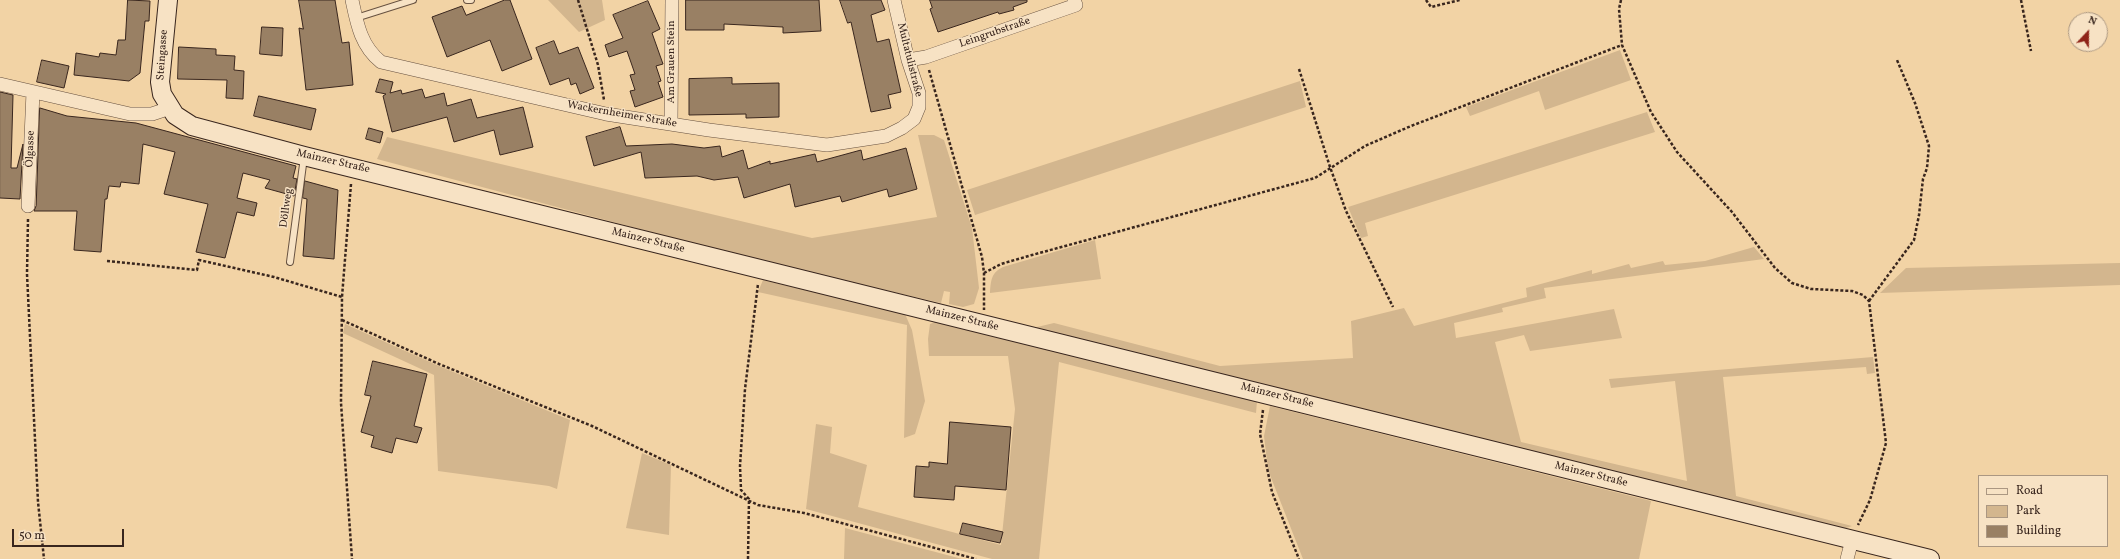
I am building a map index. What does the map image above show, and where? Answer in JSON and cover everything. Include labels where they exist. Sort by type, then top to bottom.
[{"type":"main road","name":"Steingasse","points":[[168,0],[160,82],[162,94],[170,108]]},
{"type":"main road","name":"Mainzer Straße","points":[[170,108],[175,115],[192,126],[304,156],[352,166],[762,270],[1930,559]]},
{"type":"street","name":"Wackernheimer Straße","points":[[352,0],[362,40],[370,54],[381,62],[606,114],[827,145],[886,136],[902,128],[914,119]]},
{"type":"street","name":"Am Grauen Stein","points":[[671,124],[672,0]]},
{"type":"street","name":"Multatulistraße","points":[[894,0],[908,60],[919,93],[919,107],[914,119]]},
{"type":"street","name":"Leingrubstraße","points":[[908,60],[926,57],[1076,5],[1074,0]]},
{"type":"street","points":[[0,84],[130,114],[152,114],[170,108]]},
{"type":"street","name":"Ölgasse","points":[[28,206],[33,92]]},
{"type":"street","points":[[1846,559],[1852,540]]},
{"type":"lane","points":[[356,18],[413,0]]},
{"type":"lane","name":"Döllweg","points":[[290,262],[304,156]]},
{"type":"path","points":[[578,0],[598,65],[606,114]]},
{"type":"path","points":[[1426,0],[1431,7],[1460,0]]},
{"type":"path","points":[[1621,0],[1622,45],[1651,112],[1677,152],[1732,212],[1775,268],[1792,283],[1811,289],[1852,291],[1863,296],[1869,301]]},
{"type":"path","points":[[2021,0],[2031,51]]},
{"type":"path","points":[[984,273],[1001,264],[1032,255],[1314,178],[1365,146],[1411,126],[1622,45]]},
{"type":"path","points":[[926,57],[963,193],[974,224],[984,273],[984,324]]},
{"type":"path","points":[[1852,540],[1870,500],[1886,443],[1869,301],[1914,240],[1919,215],[1923,178],[1927,168],[1929,146],[1916,103],[1897,60]]},
{"type":"path","points":[[1299,69],[1330,167],[1346,211],[1393,307]]},
{"type":"path","points":[[352,166],[342,297],[341,403],[352,559]]},
{"type":"path","points":[[28,206],[27,274],[38,502],[44,559]]},
{"type":"path","points":[[107,261],[197,270],[199,260],[274,277],[342,297]]},
{"type":"path","points":[[748,559],[749,499],[741,490],[740,466],[745,389],[756,292],[762,270]]},
{"type":"path","points":[[342,320],[440,364],[592,426],[749,499],[758,505],[804,513],[976,559]]},
{"type":"path","points":[[1264,393],[1260,434],[1272,492],[1299,559]]},
{"type":"green space","points":[[548,0],[602,0],[605,20],[579,32]]},
{"type":"green space","points":[[1620,50],[1631,80],[1545,110],[1539,91],[1470,116],[1466,107]]},
{"type":"green space","points":[[1300,81],[1306,107],[975,215],[967,190]]},
{"type":"green space","points":[[1647,112],[1655,132],[1365,223],[1368,236],[1361,238],[1348,207]]},
{"type":"green space","points":[[918,135],[934,135],[944,140],[972,228],[979,288],[974,304],[963,307],[949,304],[950,292],[944,291],[941,303],[763,262],[377,159],[387,137],[812,238],[937,217]]},
{"type":"green space","points":[[1095,240],[1101,279],[990,293],[992,277],[999,269]]},
{"type":"green space","points":[[1754,247],[1764,259],[1544,288],[1546,298],[1502,308],[1503,312],[1454,323],[1456,338],[1614,309],[1622,338],[1530,351],[1524,335],[1495,342],[1521,442],[1687,481],[1675,381],[1611,388],[1609,379],[1873,357],[1875,373],[1867,374],[1866,367],[1723,377],[1736,496],[1852,526],[1843,529],[1033,328],[1054,323],[1220,366],[1353,358],[1351,321],[1404,308],[1414,326],[1527,297],[1526,288],[1592,270],[1592,274],[1629,264],[1631,268],[1663,261],[1665,265],[1705,261]]},
{"type":"green space","points":[[2120,263],[2120,285],[1880,293],[1906,268]]},
{"type":"green space","points":[[763,280],[905,314],[912,330],[925,401],[915,434],[904,438],[907,325],[758,292]]},
{"type":"green space","points":[[935,322],[1257,401],[1256,413],[1059,362],[1039,559],[992,559],[806,509],[816,424],[832,427],[830,453],[867,465],[858,507],[1001,545],[1015,409],[1008,356],[929,356],[928,339],[930,324]]},
{"type":"green space","points":[[345,324],[439,366],[570,420],[557,489],[549,486],[438,471],[434,375],[343,333]]},
{"type":"green space","points":[[1270,406],[1651,501],[1639,559],[1303,559],[1268,470],[1264,436]]},
{"type":"green space","points":[[642,453],[671,465],[669,535],[626,528]]},
{"type":"green space","points":[[845,528],[962,559],[844,559]]},
{"type":"building","points":[[128,0],[150,1],[149,21],[145,21],[140,73],[129,81],[74,75],[76,53],[99,57],[100,53],[116,55],[118,40],[125,40]]},
{"type":"building","points":[[299,0],[335,0],[342,43],[349,42],[353,85],[306,90],[299,28],[303,29]]},
{"type":"building","points":[[505,0],[510,0],[532,59],[502,71],[490,40],[447,57],[432,17],[462,6],[466,15]]},
{"type":"building","points":[[686,0],[819,0],[821,31],[783,33],[783,27],[724,24],[724,30],[686,30]]},
{"type":"building","points":[[840,0],[881,0],[885,10],[871,15],[877,42],[889,39],[901,92],[888,95],[891,108],[871,112],[851,22],[848,23]]},
{"type":"building","points":[[930,0],[1027,0],[1027,2],[1013,7],[1014,10],[999,14],[998,12],[938,32],[930,9],[932,8]]},
{"type":"building","points":[[648,1],[660,29],[652,33],[663,64],[656,66],[661,81],[658,82],[663,97],[635,107],[630,91],[635,90],[630,75],[635,74],[627,51],[609,57],[605,45],[623,38],[613,15]]},
{"type":"building","points":[[262,27],[283,28],[282,56],[260,54]]},
{"type":"building","points":[[554,41],[559,54],[578,47],[594,88],[580,94],[576,83],[571,85],[569,78],[550,85],[536,48]]},
{"type":"building","points":[[179,47],[216,49],[216,55],[235,56],[234,70],[244,71],[243,99],[226,98],[227,80],[178,79]]},
{"type":"building","points":[[42,60],[69,66],[64,88],[37,82]]},
{"type":"building","points":[[732,78],[732,84],[779,83],[779,117],[746,118],[746,114],[689,115],[689,79]]},
{"type":"building","points":[[380,79],[393,82],[390,93],[401,90],[402,94],[422,89],[425,98],[444,93],[447,106],[471,99],[477,118],[523,107],[533,147],[500,155],[494,130],[454,142],[447,117],[392,132],[383,96],[386,94],[376,92]]},
{"type":"building","points":[[0,92],[13,95],[11,168],[17,168],[23,144],[20,199],[0,198]]},
{"type":"building","points":[[259,96],[316,109],[311,130],[254,116]]},
{"type":"building","points":[[40,108],[67,116],[136,123],[296,166],[293,178],[297,179],[294,196],[265,188],[270,180],[243,173],[237,198],[257,203],[254,216],[237,212],[225,258],[196,252],[208,204],[164,194],[175,152],[143,144],[139,184],[121,182],[120,187],[109,186],[107,199],[105,199],[101,252],[74,250],[77,211],[34,211],[36,206]]},
{"type":"building","points":[[620,127],[626,146],[672,144],[704,148],[720,146],[722,157],[743,150],[748,169],[770,161],[770,164],[815,154],[817,162],[861,150],[863,160],[906,148],[917,189],[889,197],[887,189],[842,202],[840,196],[795,207],[790,184],[744,198],[738,177],[714,180],[697,176],[645,178],[641,152],[594,166],[586,137]]},
{"type":"building","points":[[369,128],[383,132],[380,143],[366,139]]},
{"type":"building","points":[[305,181],[338,190],[334,259],[303,256],[307,199],[303,198]]},
{"type":"building","points":[[373,361],[427,374],[414,426],[422,428],[417,443],[396,438],[392,453],[371,447],[374,436],[361,432],[371,396],[365,395]]},
{"type":"building","points":[[950,422],[1011,427],[1006,490],[955,486],[954,500],[914,497],[916,466],[929,467],[929,462],[947,464]]},
{"type":"building","points":[[963,523],[1003,532],[1000,543],[960,534]]}]
